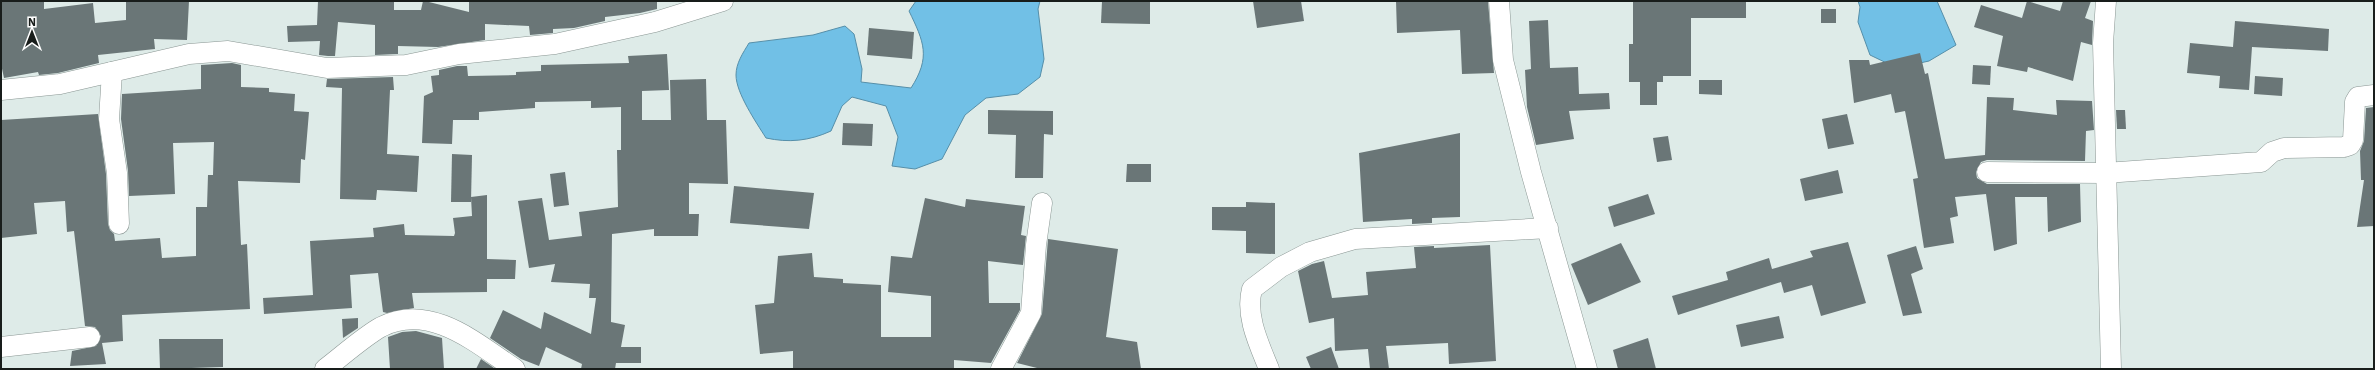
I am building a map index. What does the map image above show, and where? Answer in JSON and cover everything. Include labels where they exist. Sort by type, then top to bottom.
[{"type":"street","points":[[1,90],[60,84],[189,54],[228,51],[327,68],[406,65],[459,54],[555,44],[655,22],[723,1]]},
{"type":"street","points":[[1499,1],[1504,60],[1531,172],[1587,369]]},
{"type":"street","points":[[2106,1],[2103,43],[2111,369]]},
{"type":"street","points":[[112,72],[109,119],[117,173],[119,224]]},
{"type":"street","points":[[1987,172],[2105,173],[2261,162],[2272,152],[2284,148],[2344,147],[2350,145],[2353,140],[2355,102],[2358,97],[2374,95]]},
{"type":"street","points":[[1000,369],[1031,313],[1036,245],[1042,203]]},
{"type":"street","points":[[1269,369],[1256,336],[1249,299],[1252,289],[1281,267],[1310,252],[1355,239],[1548,228]]},
{"type":"street","points":[[324,369],[381,327],[404,320],[426,319],[457,330],[515,369]]},
{"type":"street","points":[[1,347],[90,337]]},
{"type":"water","points":[[916,1],[1040,1],[1038,9],[1044,59],[1040,77],[1018,94],[986,98],[965,115],[942,159],[915,169],[892,166],[898,137],[886,106],[852,97],[842,106],[831,131],[807,139],[791,141],[766,138],[747,107],[737,82],[737,66],[749,43],[813,35],[845,26],[854,34],[862,69],[861,82],[911,88],[921,67],[923,58],[921,41],[909,11]]},
{"type":"water","points":[[1858,1],[1937,1],[1956,45],[1929,61],[1897,68],[1870,55],[1858,22],[1860,7]]},
{"type":"building","points":[[1,1],[44,1],[44,9],[93,3],[95,23],[126,20],[126,1],[189,1],[187,40],[154,39],[155,49],[98,55],[99,63],[58,73],[39,75],[38,72],[4,78],[1,64]]},
{"type":"building","points":[[318,1],[394,1],[394,10],[421,10],[423,1],[425,1],[469,12],[469,1],[657,1],[657,9],[640,13],[605,17],[605,21],[574,28],[553,29],[553,33],[530,35],[529,26],[485,24],[485,40],[438,47],[398,46],[398,54],[375,55],[375,25],[338,22],[335,56],[328,56],[319,55],[320,41],[288,42],[287,26],[317,25]]},
{"type":"building","points":[[1102,1],[1150,1],[1150,24],[1101,23]]},
{"type":"building","points":[[1253,1],[1301,1],[1304,21],[1257,28]]},
{"type":"building","points":[[1396,1],[1488,1],[1494,73],[1462,74],[1460,30],[1397,33]]},
{"type":"building","points":[[1633,1],[1746,1],[1746,18],[1691,18],[1691,76],[1663,76],[1663,82],[1657,82],[1657,105],[1640,105],[1640,82],[1629,82],[1629,44],[1633,44]]},
{"type":"building","points":[[2027,1],[2060,11],[2063,1],[2091,1],[2085,18],[2093,21],[2092,45],[2081,42],[2073,81],[2028,67],[2027,72],[1997,66],[2003,36],[1974,27],[1981,5],[2022,18]]},
{"type":"building","points":[[1821,9],[1836,9],[1836,23],[1821,23]]},
{"type":"building","points":[[1548,20],[1550,68],[1578,67],[1579,94],[1609,93],[1610,109],[1569,111],[1574,139],[1536,145],[1527,107],[1525,70],[1531,69],[1529,21]]},
{"type":"building","points":[[2235,21],[2329,29],[2328,51],[2252,47],[2249,90],[2219,88],[2220,76],[2187,73],[2190,43],[2233,47]]},
{"type":"building","points":[[869,28],[914,32],[912,59],[867,55]]},
{"type":"building","points":[[1920,53],[1925,74],[1928,73],[1945,159],[1985,155],[1987,97],[2014,98],[2013,110],[2057,115],[2056,100],[2092,101],[2094,130],[2086,131],[2085,161],[1987,160],[1981,162],[1976,172],[1977,178],[1987,184],[2080,184],[2081,222],[2048,232],[2047,197],[2015,197],[2017,244],[1994,251],[1986,194],[1955,197],[1958,216],[1950,218],[1954,243],[1924,248],[1913,179],[1918,178],[1905,111],[1895,113],[1891,94],[1854,103],[1849,60],[1869,60],[1870,65]]},
{"type":"building","points":[[667,54],[669,90],[642,91],[642,120],[671,120],[670,80],[706,79],[707,120],[726,120],[728,184],[689,183],[689,214],[699,214],[698,236],[654,236],[654,229],[612,234],[611,322],[625,325],[621,347],[641,347],[641,363],[616,363],[615,369],[581,369],[582,364],[546,347],[539,366],[521,359],[490,338],[503,310],[541,329],[544,312],[591,334],[596,298],[589,298],[590,284],[551,282],[555,264],[529,268],[518,201],[542,198],[549,240],[582,236],[579,212],[618,207],[617,150],[621,150],[621,107],[591,108],[591,101],[535,102],[535,108],[479,112],[479,120],[453,120],[452,144],[422,143],[424,96],[433,92],[431,76],[439,75],[439,70],[457,66],[467,66],[468,76],[516,75],[516,72],[541,71],[541,65],[629,63],[628,56]]},
{"type":"building","points":[[232,63],[241,65],[241,87],[269,88],[269,92],[295,94],[294,111],[309,112],[305,160],[301,159],[300,183],[238,181],[241,245],[247,244],[250,309],[122,315],[123,341],[102,343],[106,364],[70,366],[72,351],[96,346],[101,336],[95,327],[85,326],[74,231],[67,232],[65,201],[34,203],[37,234],[1,238],[1,120],[98,114],[106,174],[108,224],[110,230],[114,234],[115,241],[160,238],[162,258],[196,256],[196,207],[207,207],[208,175],[213,175],[214,142],[173,143],[175,194],[129,196],[128,171],[121,119],[122,94],[201,89],[201,65]]},
{"type":"building","points":[[1973,65],[1991,66],[1990,85],[1972,84]]},
{"type":"building","points":[[2255,76],[2283,78],[2282,96],[2254,94]]},
{"type":"building","points":[[393,77],[394,90],[390,90],[387,154],[419,156],[417,192],[377,190],[376,200],[340,199],[342,88],[326,87],[327,79]]},
{"type":"building","points":[[1699,80],[1722,80],[1722,95],[1699,94]]},
{"type":"building","points":[[2374,107],[2374,226],[2357,227],[2364,180],[2361,180],[2360,151],[2364,141],[2366,108]]},
{"type":"building","points":[[988,110],[1053,111],[1053,135],[1044,134],[1043,178],[1015,178],[1016,135],[988,134]]},
{"type":"building","points":[[2116,110],[2125,110],[2126,129],[2117,129]]},
{"type":"building","points":[[1847,114],[1854,144],[1828,149],[1822,119]]},
{"type":"building","points":[[843,123],[873,124],[872,146],[842,145]]},
{"type":"building","points":[[1460,133],[1460,217],[1432,218],[1432,223],[1412,224],[1412,219],[1363,222],[1359,153]]},
{"type":"building","points":[[1668,136],[1672,160],[1657,162],[1653,138]]},
{"type":"building","points":[[452,154],[472,155],[471,202],[451,202]]},
{"type":"building","points":[[1127,164],[1151,164],[1151,182],[1126,182]]},
{"type":"building","points":[[1838,170],[1843,193],[1805,201],[1800,179]]},
{"type":"building","points":[[565,172],[569,205],[554,207],[550,174]]},
{"type":"building","points":[[734,186],[814,193],[809,229],[730,223]]},
{"type":"building","points":[[1648,194],[1655,214],[1614,227],[1608,207]]},
{"type":"building","points":[[487,195],[487,259],[516,260],[515,279],[487,279],[487,292],[412,293],[414,308],[387,313],[383,312],[378,273],[350,275],[352,308],[264,314],[263,298],[313,295],[310,241],[374,237],[373,228],[404,224],[405,235],[454,236],[453,218],[472,216],[471,197]]},
{"type":"building","points":[[925,198],[965,207],[966,199],[1025,206],[1021,235],[1026,236],[1023,265],[988,261],[989,303],[1020,303],[1020,310],[991,363],[954,360],[954,369],[793,369],[793,351],[760,354],[755,305],[774,303],[778,256],[812,253],[814,277],[843,279],[843,283],[881,285],[881,337],[931,337],[931,296],[888,292],[891,256],[912,258]]},
{"type":"building","points":[[1246,202],[1275,203],[1275,254],[1246,253],[1246,231],[1212,230],[1212,207],[1246,207]]},
{"type":"building","points":[[1048,239],[1118,249],[1106,337],[1137,342],[1141,369],[1041,369],[1017,363],[1042,314]]},
{"type":"building","points":[[1848,242],[1866,303],[1821,316],[1812,285],[1784,293],[1781,282],[1678,315],[1672,296],[1728,280],[1726,272],[1769,258],[1772,269],[1813,257],[1810,251]]},
{"type":"building","points":[[1621,243],[1641,282],[1588,305],[1571,264]]},
{"type":"building","points":[[1490,245],[1496,361],[1449,364],[1448,343],[1386,346],[1389,369],[1370,369],[1368,349],[1335,351],[1334,318],[1309,323],[1298,271],[1312,264],[1324,261],[1332,298],[1368,295],[1366,272],[1416,268],[1414,247],[1434,246],[1434,248]]},
{"type":"building","points":[[1916,246],[1923,269],[1911,274],[1922,313],[1903,316],[1887,255]]},
{"type":"building","points":[[1779,316],[1784,338],[1741,347],[1736,325]]},
{"type":"building","points":[[358,318],[358,328],[343,338],[342,319]]},
{"type":"building","points":[[416,331],[442,338],[444,369],[390,369],[388,337],[402,332]]},
{"type":"building","points":[[1648,338],[1656,369],[1618,369],[1613,350]]},
{"type":"building","points":[[159,339],[223,339],[223,367],[160,369]]},
{"type":"building","points":[[1331,347],[1339,369],[1311,369],[1306,357]]},
{"type":"building","points":[[481,359],[494,368],[495,369],[476,369]]}]
